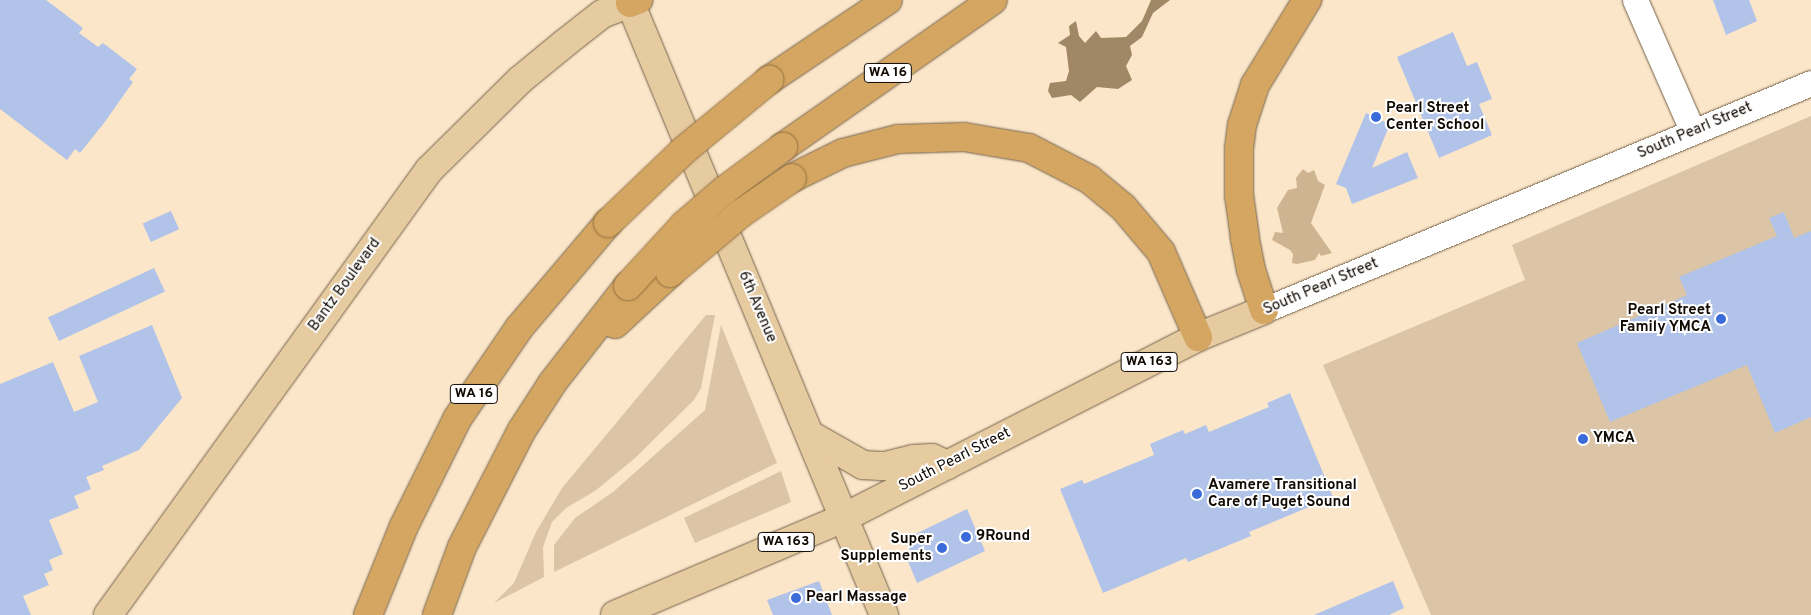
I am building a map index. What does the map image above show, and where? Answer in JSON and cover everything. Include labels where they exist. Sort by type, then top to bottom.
[{"type":"highway","name":"WA 16","points":[[368,615],[376,589],[457,419],[519,328],[608,223],[682,151],[769,80],[888,0]]},
{"type":"highway","name":"WA 16","points":[[437,615],[462,547],[500,470],[553,382],[628,286],[684,225],[726,189],[993,0]]},
{"type":"highway","points":[[1264,310],[1250,270],[1239,195],[1239,149],[1242,125],[1255,85],[1307,0]]},
{"type":"highway","points":[[553,382],[670,273],[740,214],[792,178],[843,154],[898,139],[964,137],[1029,148],[1089,179],[1123,206],[1161,252],[1198,337]]},
{"type":"main road","name":"6th Avenue","points":[[633,1],[884,615]]},
{"type":"main road","name":"Bantz Boulevard","points":[[108,615],[429,170],[520,80],[602,14],[633,1]]},
{"type":"main road","name":"South Pearl Street","points":[[843,518],[1198,337],[1264,310]]},
{"type":"main road","points":[[810,435],[863,465],[885,466],[914,459],[932,458],[947,465]]},
{"type":"main road","name":"WA 163","points":[[615,615],[843,518]]},
{"type":"street","points":[[1636,0],[1693,132]]},
{"type":"street","name":"South Pearl Street","points":[[1264,310],[1811,83]]},
{"type":"shaded area","points":[[1151,0],[1170,0],[1153,13],[1142,37],[1130,46],[1132,55],[1126,66],[1132,80],[1118,89],[1097,87],[1080,102],[1071,95],[1052,98],[1048,91],[1050,83],[1066,81],[1069,71],[1066,47],[1058,43],[1070,35],[1069,26],[1076,21],[1079,36],[1085,43],[1096,31],[1101,38],[1126,37],[1142,21]]},
{"type":"shaded area","name":"YMCA","points":[[1811,116],[1811,615],[1431,615],[1323,365],[1525,280],[1512,245]]},
{"type":"shaded area","points":[[1303,169],[1308,173],[1314,170],[1318,181],[1325,185],[1311,223],[1332,253],[1321,256],[1319,253],[1315,260],[1297,264],[1292,263],[1293,254],[1290,250],[1272,240],[1275,232],[1283,233],[1277,208],[1288,190],[1297,188],[1296,178]]},
{"type":"shaded area","points":[[706,315],[715,315],[701,388],[694,400],[634,459],[595,491],[566,508],[552,522],[543,547],[544,577],[494,603],[514,583],[536,532],[562,488]]},
{"type":"shaded area","points":[[721,325],[777,463],[554,572],[554,545],[575,518],[613,492],[705,410]]},
{"type":"shaded area","points":[[781,471],[791,502],[695,543],[684,518]]},
{"type":"building","points":[[0,0],[46,0],[83,28],[79,33],[98,47],[103,43],[137,69],[129,79],[133,82],[104,123],[80,153],[75,149],[67,160],[0,109]]},
{"type":"building","points":[[1713,0],[1749,0],[1757,21],[1726,35]]},
{"type":"building","points":[[1453,32],[1467,66],[1477,62],[1492,99],[1479,104],[1492,135],[1439,158],[1397,57]]},
{"type":"building","points":[[1366,113],[1390,124],[1372,168],[1407,152],[1418,178],[1352,204],[1346,188],[1336,184]]},
{"type":"building","points":[[171,211],[179,229],[151,242],[143,224]]},
{"type":"building","name":"Pearl Street Family YMCA","points":[[1784,212],[1794,238],[1811,231],[1811,417],[1775,433],[1747,365],[1610,422],[1577,343],[1687,295],[1679,277],[1777,236],[1769,218]]},
{"type":"building","points":[[154,268],[165,292],[59,341],[48,317]]},
{"type":"building","points":[[152,325],[182,398],[139,450],[102,466],[104,470],[86,477],[91,489],[74,496],[79,508],[49,520],[63,554],[49,560],[53,570],[44,574],[49,585],[23,596],[31,615],[0,615],[0,384],[53,362],[74,412],[98,402],[79,356]]},
{"type":"building","name":"Avamere Transitional Care of Puget Sound","points":[[1290,393],[1333,497],[1249,532],[1251,536],[1188,562],[1186,558],[1103,593],[1060,489],[1082,480],[1084,484],[1154,455],[1150,444],[1183,430],[1185,434],[1206,425],[1209,432],[1269,407],[1267,403]]},
{"type":"building","points":[[967,509],[985,551],[917,583],[907,559],[912,556],[905,539]]},
{"type":"building","name":"Pearl Massage","points":[[819,581],[832,615],[773,615],[767,600]]},
{"type":"building","points":[[1393,581],[1404,608],[1389,615],[1314,615]]},
{"type":"place","name":"Pearl Street Center School","points":[[1376,117]]},
{"type":"place","name":"Pearl Street Family YMCA","points":[[1721,319]]},
{"type":"place","name":"YMCA","points":[[1583,439]]},
{"type":"place","name":"Avamere Transitional Care of Puget Sound","points":[[1197,494]]},
{"type":"place","name":"9Round","points":[[966,537]]},
{"type":"place","name":"Super Supplements","points":[[942,548]]},
{"type":"place","name":"Pearl Massage","points":[[796,598]]}]
